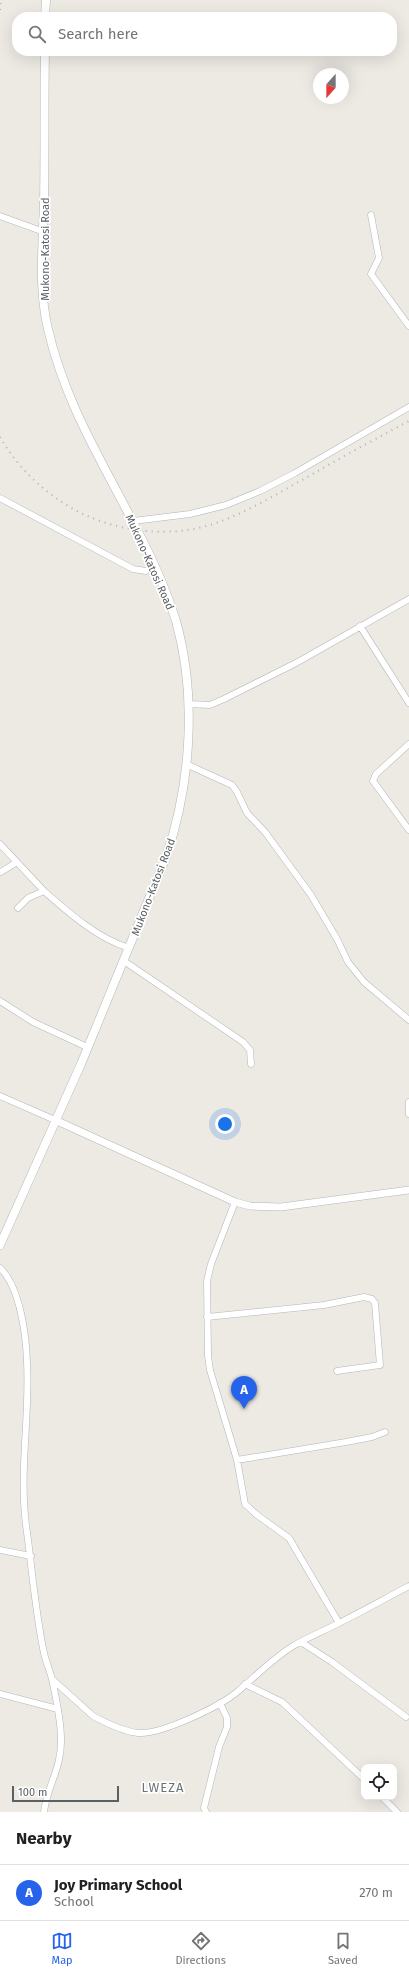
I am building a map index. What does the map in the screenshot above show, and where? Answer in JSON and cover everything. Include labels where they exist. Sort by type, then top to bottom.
[{"type":"main road","points":[[46,0],[46,12]]},
{"type":"main road","name":"Mukono-Katosi Road","points":[[0,1245],[21,1201],[124,961],[166,857],[176,829],[186,764],[188,704],[182,646],[167,595],[132,521],[82,428],[73,407],[47,327],[44,290],[45,56]]},
{"type":"street","points":[[371,215],[379,258],[371,274],[409,326]]},
{"type":"street","points":[[0,216],[44,232]]},
{"type":"street","points":[[132,521],[190,514],[226,505],[260,491],[295,473],[409,407]]},
{"type":"street","points":[[0,498],[133,569],[146,571],[155,567]]},
{"type":"street","points":[[188,704],[210,705],[217,702],[296,663],[409,599]]},
{"type":"street","points":[[360,626],[409,703]]},
{"type":"street","points":[[409,744],[376,774],[373,781],[409,830]]},
{"type":"street","points":[[186,764],[232,785],[247,813],[266,832],[311,896],[337,938],[348,962],[364,982],[409,1020]]},
{"type":"street","points":[[0,844],[44,891],[82,922],[115,944],[129,948]]},
{"type":"street","points":[[1,872],[17,862]]},
{"type":"street","points":[[18,908],[28,898],[44,891]]},
{"type":"street","points":[[124,961],[242,1042],[250,1050],[251,1064]]},
{"type":"street","points":[[0,1001],[33,1022],[87,1047]]},
{"type":"street","points":[[0,1096],[235,1202],[250,1206],[281,1207],[409,1190]]},
{"type":"street","points":[[409,1102],[409,1114]]},
{"type":"street","points":[[235,1202],[210,1270],[206,1291],[210,1370],[238,1460],[245,1504],[257,1515],[290,1538],[339,1623]]},
{"type":"street","points":[[0,1268],[7,1274],[16,1296],[26,1341],[28,1379],[23,1488],[26,1524],[43,1648],[52,1679],[58,1709],[61,1739],[60,1761],[44,1812]]},
{"type":"street","points":[[207,1317],[324,1305],[364,1297],[372,1299],[375,1303],[380,1365],[337,1371]]},
{"type":"street","points":[[238,1460],[346,1442],[372,1437],[385,1432]]},
{"type":"street","points":[[0,1550],[31,1556]]},
{"type":"street","points":[[52,1679],[92,1716],[108,1724],[137,1733],[152,1732],[170,1726],[220,1703],[236,1692],[271,1661],[301,1642],[409,1586]]},
{"type":"street","points":[[301,1642],[338,1666],[406,1717]]},
{"type":"street","points":[[245,1684],[282,1702],[361,1776]]},
{"type":"street","points":[[0,1694],[58,1709]]},
{"type":"street","points":[[206,1812],[204,1808],[219,1747],[227,1727],[227,1718],[220,1703]]},
{"type":"street","points":[[385,1800],[397,1812]]},
{"type":"railway","points":[[0,10],[1,0]]},
{"type":"railway","points":[[0,437],[23,469],[42,487],[63,503],[91,518],[108,524],[144,531],[162,532],[199,528],[241,513],[409,421]]},
{"type":"place","name":"Joy Primary School","points":[[244,1409]]},
{"type":"district","name":"LWEZA","points":[[163,1787]]}]
